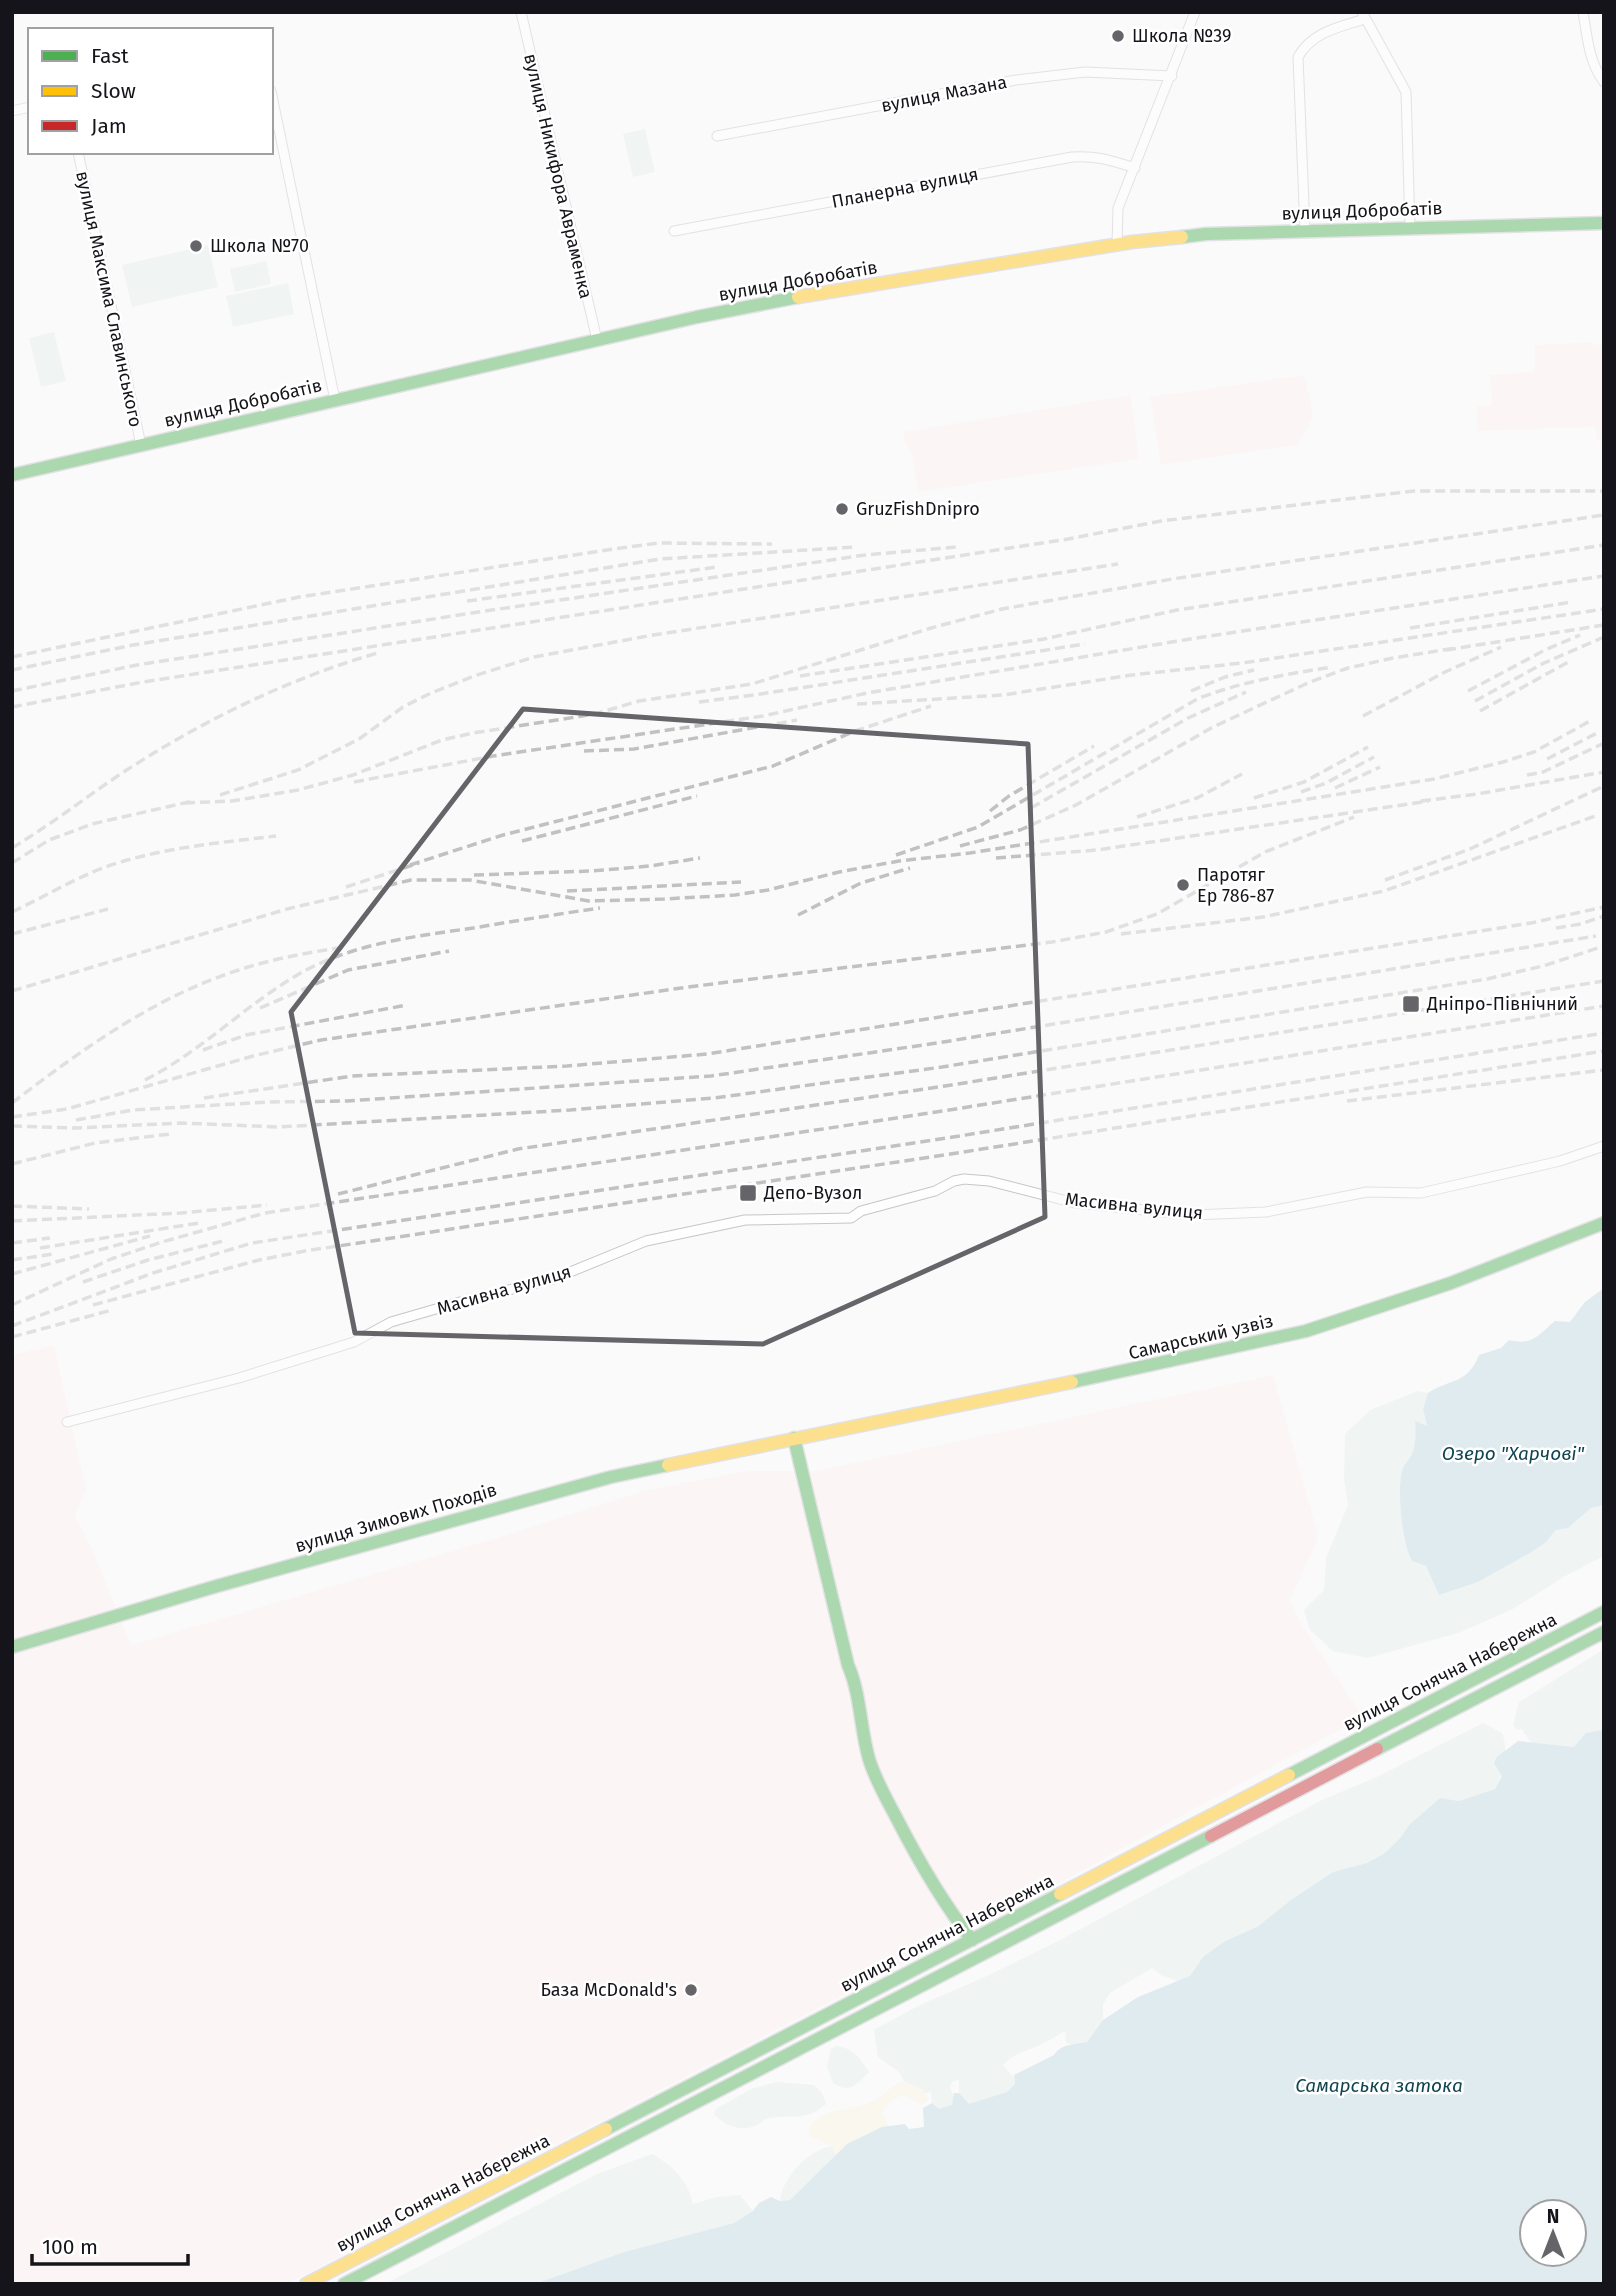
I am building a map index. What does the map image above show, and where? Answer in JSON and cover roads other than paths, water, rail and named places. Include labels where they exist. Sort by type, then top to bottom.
[{"type":"main road","name":"вулиця Добробатів","points":[[12,475],[597,340],[800,297],[1117,245],[1206,234],[1604,223]]},
{"type":"main road","name":"Самарський узвіз","points":[[794,1438],[1145,1368],[1306,1331],[1451,1283],[1604,1223]]},
{"type":"main road","name":"вулиця Зимових Походів","points":[[12,1647],[557,1491],[794,1438]]},
{"type":"main road","points":[[794,1438],[848,1665],[858,1691],[864,1746],[872,1771],[924,1872],[948,1911],[971,1940]]},
{"type":"main road","name":"вулиця Сонячна Набережна","points":[[306,2284],[1604,1612]]},
{"type":"main road","name":"вулиця Сонячна Набережна","points":[[344,2284],[1604,1632]]},
{"type":"street","name":"вулиця Никифора Авраменка","points":[[521,12],[597,340]]},
{"type":"street","points":[[1117,245],[1118,208],[1195,12]]},
{"type":"street","points":[[1583,12],[1598,74],[1604,82]]},
{"type":"street","points":[[1305,230],[1298,57],[1312,39],[1363,16],[1406,92],[1410,227]]},
{"type":"street","name":"вулиця Мазана","points":[[717,136],[1030,79],[1085,72],[1172,76]]},
{"type":"street","points":[[273,101],[335,400]]},
{"type":"street","name":"вулиця Максима Славинського","points":[[78,154],[141,445]]},
{"type":"street","name":"Планерна вулиця","points":[[674,231],[1072,157],[1100,157],[1135,168]]},
{"type":"street","name":"Масивна вулиця","points":[[67,1422],[239,1378],[354,1342],[391,1322],[553,1279],[646,1241],[745,1220],[851,1217],[935,1191],[954,1181],[989,1181],[1074,1203],[1193,1215],[1266,1212],[1367,1192],[1421,1193],[1560,1161],[1604,1146]]},
{"type":"water","name":"Озеро \"Харчові\"","points":[[1604,1288],[1604,1505],[1591,1508],[1568,1528],[1556,1530],[1545,1543],[1530,1553],[1478,1582],[1439,1595],[1426,1566],[1412,1561],[1408,1553],[1400,1501],[1403,1468],[1414,1446],[1415,1421],[1427,1426],[1423,1409],[1428,1393],[1458,1380],[1469,1371],[1479,1355],[1501,1348],[1509,1340],[1524,1342],[1539,1335],[1555,1321],[1570,1322],[1585,1302]]},
{"type":"water","name":"Самарська затока","points":[[1603,1730],[1604,2284],[535,2284],[624,2252],[734,2223],[771,2197],[780,2201],[790,2200],[847,2144],[882,2127],[905,2124],[909,2129],[924,2127],[923,2108],[932,2103],[939,2109],[952,2105],[954,2093],[959,2093],[969,2104],[1007,2092],[1015,2084],[1014,2075],[1064,2047],[1087,2042],[1103,2020],[1138,1997],[1190,1976],[1203,1957],[1225,1941],[1257,1927],[1333,1872],[1367,1863],[1385,1853],[1409,1825],[1440,1798],[1459,1801],[1495,1789],[1502,1776],[1494,1763],[1497,1757],[1518,1741],[1574,1747],[1586,1733]]},
{"type":"railway","points":[[12,707],[143,682],[1068,539],[1161,521],[1414,491],[1604,491]]},
{"type":"railway","points":[[185,803],[232,801],[298,790],[353,775],[442,740],[595,714],[639,701],[752,684],[931,628],[1002,609],[1172,579],[1604,515]]},
{"type":"railway","points":[[12,657],[299,597],[614,549],[659,543],[772,544]]},
{"type":"railway","points":[[800,676],[1044,639],[1177,610],[1604,545]]},
{"type":"railway","points":[[12,670],[133,645],[660,559],[856,547]]},
{"type":"railway","points":[[12,691],[137,665],[472,613],[865,555],[956,547]]},
{"type":"railway","points":[[220,795],[298,770],[359,739],[403,707],[431,693],[534,657],[653,635],[1118,564]]},
{"type":"railway","points":[[467,601],[717,567]]},
{"type":"railway","points":[[354,782],[493,756],[763,716],[867,693],[1184,640],[1604,576]]},
{"type":"railway","points":[[1410,628],[1572,602]]},
{"type":"railway","points":[[857,704],[1003,695],[1132,675],[1242,663],[1604,609]]},
{"type":"railway","points":[[1446,650],[1604,625]]},
{"type":"railway","points":[[1468,691],[1545,650],[1580,635]]},
{"type":"railway","points":[[1475,701],[1544,663],[1604,637]]},
{"type":"railway","points":[[699,702],[1085,644]]},
{"type":"railway","points":[[1363,716],[1445,672],[1501,647]]},
{"type":"railway","points":[[960,846],[1020,830],[1076,805],[1213,727],[1310,682],[1348,668],[1456,648]]},
{"type":"railway","points":[[12,848],[122,773],[215,719],[280,688],[381,652]]},
{"type":"railway","points":[[1480,711],[1570,661]]},
{"type":"railway","points":[[896,855],[978,827],[1199,698],[1264,679],[1332,667]]},
{"type":"railway","points":[[1191,691],[1225,677],[1254,670]]},
{"type":"railway","points":[[1031,808],[1188,718],[1246,692]]},
{"type":"railway","points":[[410,865],[503,835],[773,766],[855,731],[931,706]]},
{"type":"railway","points":[[584,751],[634,749],[797,720]]},
{"type":"railway","points":[[12,991],[287,909],[411,880],[470,880],[589,901],[735,895],[899,861],[970,853],[1434,779],[1534,752],[1590,721]]},
{"type":"railway","points":[[1547,759],[1597,733]]},
{"type":"railway","points":[[1527,775],[1543,772],[1602,744]]},
{"type":"railway","points":[[990,811],[1009,796],[1094,746]]},
{"type":"railway","points":[[1254,798],[1304,782],[1368,747]]},
{"type":"railway","points":[[1301,792],[1326,783],[1374,757]]},
{"type":"railway","points":[[1335,788],[1380,767]]},
{"type":"railway","points":[[1421,801],[1604,772]]},
{"type":"railway","points":[[1137,817],[1197,798],[1242,774]]},
{"type":"railway","points":[[1385,880],[1470,849],[1604,786]]},
{"type":"railway","points":[[522,841],[697,796]]},
{"type":"railway","points":[[12,863],[49,840],[92,824],[193,801]]},
{"type":"railway","points":[[996,858],[1097,850],[1429,801]]},
{"type":"railway","points":[[1121,934],[1263,917],[1384,891],[1598,815]]},
{"type":"railway","points":[[12,1117],[67,1109],[253,1056],[321,1040],[688,987],[1052,942],[1106,932],[1157,914],[1265,852],[1354,817]]},
{"type":"railway","points":[[12,912],[89,874],[121,862],[187,847],[276,836]]},
{"type":"railway","points":[[474,875],[591,871],[700,858]]},
{"type":"railway","points":[[346,887],[419,863]]},
{"type":"railway","points":[[798,915],[861,883],[910,868]]},
{"type":"railway","points":[[567,891],[741,882]]},
{"type":"railway","points":[[204,1098],[352,1076],[567,1066],[707,1054],[1531,923],[1604,907]]},
{"type":"railway","points":[[145,1080],[167,1068],[287,981],[327,960],[410,938],[600,908]]},
{"type":"railway","points":[[12,934],[108,909]]},
{"type":"railway","points":[[1556,928],[1581,924],[1604,916]]},
{"type":"railway","points":[[76,1120],[133,1110],[268,1102],[347,1101],[711,1076],[937,1043],[1596,936]]},
{"type":"railway","points":[[12,1126],[74,1128],[181,1123],[279,1127],[570,1110],[714,1098],[942,1067],[1487,979],[1543,966],[1604,946]]},
{"type":"railway","points":[[12,1103],[94,1043],[182,993],[257,964],[345,947]]},
{"type":"railway","points":[[260,1008],[348,970],[449,951]]},
{"type":"railway","points":[[338,1194],[518,1149],[945,1086],[1604,981]]},
{"type":"railway","points":[[203,1050],[246,1035],[407,1005]]},
{"type":"railway","points":[[12,1305],[111,1259],[265,1213],[949,1110],[1604,1006]]},
{"type":"railway","points":[[12,1326],[153,1273],[252,1243],[953,1137],[1604,1033]]},
{"type":"railway","points":[[93,1305],[259,1260],[305,1251],[957,1153],[1604,1051]]},
{"type":"railway","points":[[1347,1101],[1604,1070]]},
{"type":"railway","points":[[12,1164],[95,1143],[170,1134]]},
{"type":"railway","points":[[12,1221],[181,1213],[267,1205]]},
{"type":"railway","points":[[12,1206],[89,1209]]},
{"type":"railway","points":[[40,1248],[199,1223]]},
{"type":"railway","points":[[12,1274],[150,1236]]},
{"type":"railway","points":[[12,1243],[50,1238]]},
{"type":"railway","points":[[83,1282],[148,1260],[227,1240]]},
{"type":"railway","points":[[12,1260],[54,1254]]},
{"type":"railway","points":[[12,1337],[112,1310]]},
{"type":"place","name":"Школа №39","points":[[1118,36]]},
{"type":"place","name":"Школа №70","points":[[196,246]]},
{"type":"place","name":"GruzFishDnipro","points":[[842,509]]},
{"type":"place","name":"Паротяг Ер 786-87","points":[[1183,885]]},
{"type":"place","name":"Дніпро-Північний","points":[[1411,1004]]},
{"type":"place","name":"Депо-Вузол","points":[[748,1193]]},
{"type":"place","name":"База McDonald's","points":[[691,1990]]}]
